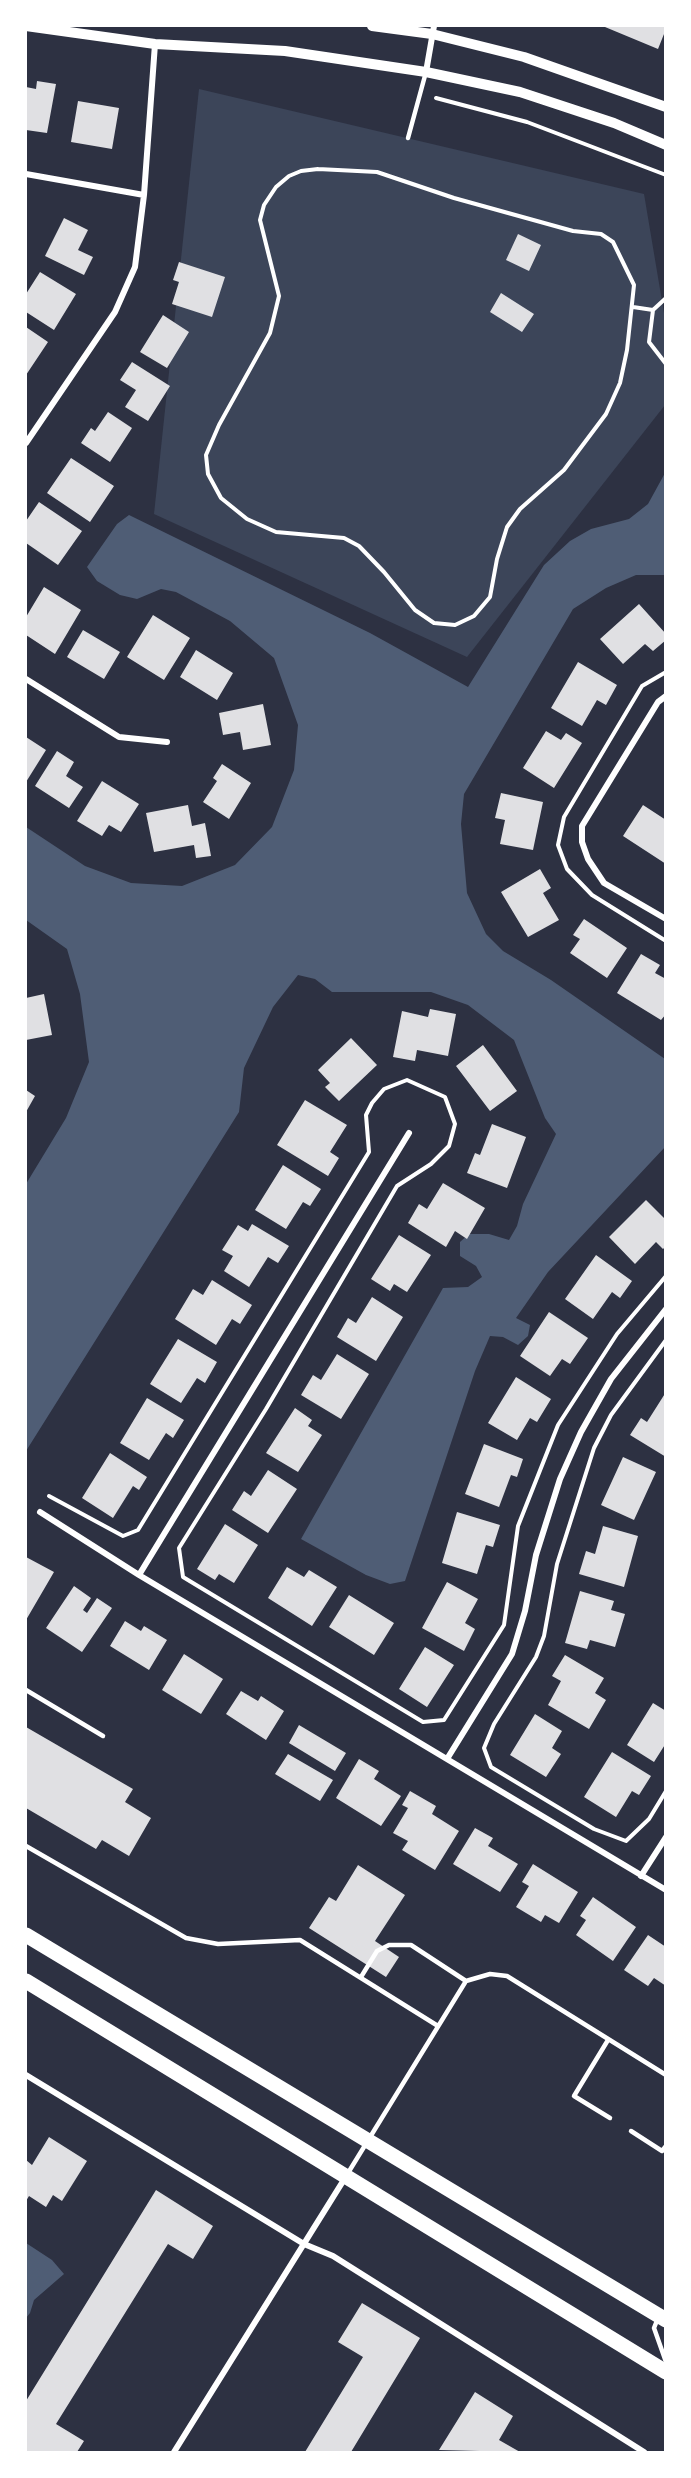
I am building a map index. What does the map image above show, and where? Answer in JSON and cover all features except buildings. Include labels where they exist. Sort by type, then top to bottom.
[{"type":"main road","points":[[26,1935],[662,2318]]},
{"type":"main road","points":[[26,1981],[666,2373]]},
{"type":"street","points":[[26,26],[155,44],[285,51],[426,72],[520,92],[614,123],[666,145]]},
{"type":"street","points":[[372,26],[433,30],[524,57],[666,107]]},
{"type":"street","points":[[426,72],[433,30]]},
{"type":"street","points":[[26,443],[115,312],[135,267],[144,195],[155,44]]},
{"type":"street","points":[[26,174],[144,195]]},
{"type":"street","points":[[26,679],[119,737],[167,742]]},
{"type":"street","points":[[666,696],[658,702],[582,826],[582,842],[588,859],[604,883],[666,919]]},
{"type":"street","points":[[139,1575],[409,1133]]},
{"type":"street","points":[[447,1759],[512,1654],[525,1611],[536,1555],[560,1479],[581,1432],[611,1379],[666,1309]]},
{"type":"street","points":[[40,1512],[139,1575],[666,1890]]},
{"type":"street","points":[[641,1875],[666,1837]]},
{"type":"street","points":[[26,2075],[304,2244],[333,2256],[644,2452]]},
{"type":"street","points":[[174,2452],[345,2177]]},
{"type":"lane","points":[[408,138],[426,72]]},
{"type":"lane","points":[[26,1690],[103,1736]]},
{"type":"lane","points":[[26,1846],[186,1938],[226,1944],[300,1940],[438,2026]]},
{"type":"lane","points":[[361,1977],[377,1951],[389,1945],[411,1945],[466,1981]]},
{"type":"lane","points":[[345,2177],[466,1981],[490,1974],[507,1976],[666,2075]]},
{"type":"lane","points":[[608,2040],[574,2096],[610,2118]]},
{"type":"lane","points":[[630,2131],[662,2151],[666,2145]]},
{"type":"lane","points":[[662,2318],[654,2328],[666,2362]]},
{"type":"path","points":[[436,98],[527,122],[666,175]]},
{"type":"path","points":[[301,171],[377,172],[573,231],[601,234],[613,242],[634,285],[633,307],[620,383],[606,414],[588,442],[564,470],[520,509],[507,527],[497,559],[490,597],[474,616],[455,625],[434,623],[415,610],[359,546],[344,537],[276,532],[247,519],[222,498],[208,474],[206,455],[219,425],[270,333],[279,296],[260,220],[264,205],[276,187],[301,171]]},
{"type":"path","points":[[666,298],[653,310],[649,342],[666,364]]},
{"type":"path","points":[[633,307],[653,310]]},
{"type":"path","points":[[49,1496],[123,1536],[138,1530],[369,1152],[366,1115],[372,1103],[384,1089],[407,1080],[445,1097],[455,1124],[449,1146],[431,1164],[397,1186],[266,1409],[179,1548],[183,1576],[423,1722],[444,1720],[504,1625],[518,1526],[558,1425],[617,1334],[666,1276]]},
{"type":"path","points":[[666,1340],[611,1415],[594,1448],[556,1564],[540,1646],[494,1724],[484,1748],[491,1767],[594,1829],[626,1841],[649,1819],[666,1791]]},
{"type":"shaded area","points":[[199,89],[644,194],[665,319],[665,405],[467,657],[154,514]]},
{"type":"shaded area","points":[[665,473],[665,575],[636,575],[606,588],[573,609],[464,794],[461,824],[467,893],[486,934],[503,951],[551,980],[665,1059],[665,1147],[548,1272],[516,1318],[530,1325],[528,1336],[518,1345],[503,1337],[490,1336],[475,1371],[405,1581],[390,1584],[366,1575],[301,1539],[443,1288],[468,1287],[482,1277],[476,1266],[460,1256],[460,1242],[469,1234],[489,1234],[509,1240],[556,1134],[545,1118],[514,1040],[468,1005],[431,992],[332,992],[315,979],[298,975],[273,1007],[244,1068],[239,1112],[26,1451],[26,1184],[66,1118],[89,1062],[80,994],[67,949],[26,920],[26,827],[85,866],[131,883],[182,886],[235,865],[272,827],[294,770],[298,725],[274,658],[230,621],[176,592],[161,589],[137,599],[120,595],[97,581],[87,567],[117,524],[129,515],[370,633],[468,687],[544,565],[570,541],[591,529],[629,519],[648,504]]},
{"type":"shaded area","points":[[26,2243],[52,2260],[64,2274],[34,2300],[26,2318]]}]
